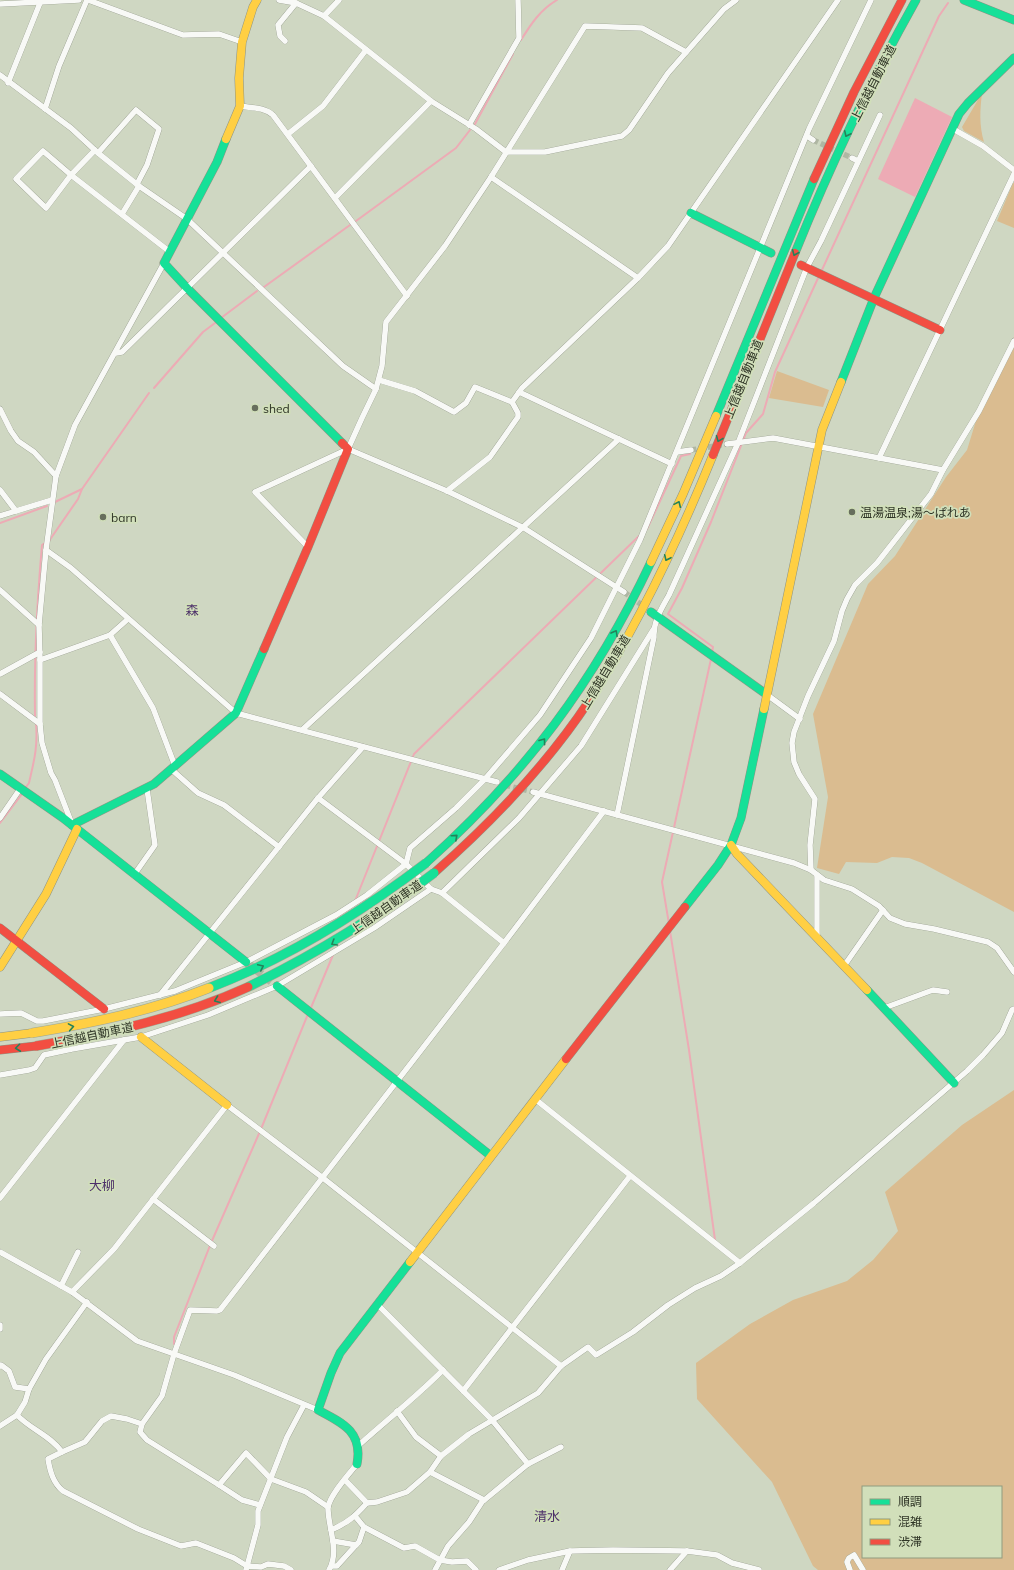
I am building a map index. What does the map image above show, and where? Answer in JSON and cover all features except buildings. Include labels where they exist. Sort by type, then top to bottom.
[{"type":"main road","points":[[0,967],[18,941],[46,894],[75,827],[147,789],[162,778],[236,713],[308,547],[348,449],[187,288],[164,263],[217,162],[240,106],[239,78],[242,42],[253,7],[257,0]]},
{"type":"main road","points":[[873,54],[898,0]]},
{"type":"main road","name":"上信越自動車道","points":[[0,1037],[101,1021],[136,1012],[198,993],[241,977],[297,949],[329,931],[380,898],[426,863],[486,808],[523,767],[585,682],[619,626],[655,555],[676,510],[803,202],[845,110],[902,0]]},
{"type":"main road","points":[[964,0],[1014,20]]},
{"type":"main road","name":"上信越自動車道","points":[[0,1050],[36,1046],[137,1026],[174,1015],[243,990],[303,961],[387,909],[434,872],[495,816],[534,774],[582,711],[626,638],[665,564],[701,483],[787,271],[836,157],[884,59],[915,3]]},
{"type":"main road","points":[[357,1464],[359,1457],[359,1445],[354,1436],[340,1422],[318,1410],[340,1353],[535,1099],[718,865],[731,845],[741,818],[766,694],[820,448],[822,430],[874,298],[959,114],[968,103],[1014,58]]},
{"type":"main road","points":[[691,213],[771,253]]},
{"type":"main road","points":[[804,266],[940,330]]},
{"type":"main road","points":[[654,614],[766,694]]},
{"type":"main road","points":[[0,774],[75,827],[246,962]]},
{"type":"main road","points":[[731,845],[737,854],[954,1083]]},
{"type":"main road","points":[[0,928],[104,1009]]},
{"type":"main road","points":[[277,986],[491,1156]]},
{"type":"main road","points":[[141,1036],[227,1105]]},
{"type":"street","points":[[0,4],[79,0]]},
{"type":"street","points":[[45,109],[59,66],[87,0],[183,35],[218,34],[242,42]]},
{"type":"street","points":[[279,0],[296,3],[324,16],[432,101],[469,125],[506,152],[545,152],[622,136],[629,130],[668,73],[724,9],[736,0]]},
{"type":"street","points":[[324,16],[339,0]]},
{"type":"street","points":[[469,125],[519,38],[518,0]]},
{"type":"street","points":[[512,402],[522,388],[638,278],[668,246],[838,0]]},
{"type":"street","points":[[0,1014],[21,1013],[37,1021],[43,1021],[160,996],[189,986],[246,962],[336,915],[367,895],[406,864],[410,848],[456,808],[485,779],[540,715],[591,638],[640,540],[809,129],[870,0]]},
{"type":"street","points":[[8,83],[40,2]]},
{"type":"street","points":[[285,41],[280,36],[278,25],[296,3]]},
{"type":"street","points":[[308,547],[255,492],[348,449],[376,390],[379,380],[382,366],[386,322],[445,246],[491,177],[585,26],[642,28],[686,52]]},
{"type":"street","points":[[288,134],[323,106],[366,50]]},
{"type":"street","points":[[0,76],[71,128],[138,185],[187,219],[343,366],[376,390]]},
{"type":"street","points":[[335,198],[432,101]]},
{"type":"street","points":[[240,106],[269,111],[288,134],[407,296]]},
{"type":"street","points":[[122,214],[147,165],[158,129],[136,110],[97,151],[71,175],[46,208],[16,179],[43,151],[71,175],[170,252]]},
{"type":"street","points":[[617,815],[654,637],[654,614],[669,595],[738,443],[804,266],[821,241],[855,159],[880,114]]},
{"type":"street","points":[[953,129],[983,146],[1014,170]]},
{"type":"street","points":[[807,136],[813,140]]},
{"type":"street","points":[[116,353],[122,352],[311,166]]},
{"type":"street","points":[[879,458],[1014,174]]},
{"type":"street","points":[[491,177],[638,278]]},
{"type":"street","points":[[75,827],[52,773],[42,743],[40,724],[39,625],[52,500],[56,476],[75,426],[164,263]]},
{"type":"street","points":[[811,870],[810,845],[815,800],[799,774],[794,762],[792,743],[794,732],[808,696],[834,641],[847,598],[855,586],[877,563],[931,494],[943,470],[979,411],[1014,341]]},
{"type":"street","points":[[379,380],[416,391],[454,412],[466,403],[475,387],[512,402],[518,413],[518,417],[490,457],[446,491]]},
{"type":"street","points":[[520,392],[672,464]]},
{"type":"street","points":[[0,409],[18,441],[34,452],[56,476]]},
{"type":"street","points":[[727,444],[773,438],[943,470]]},
{"type":"street","points":[[302,730],[619,440]]},
{"type":"street","points":[[348,449],[446,491],[524,528],[624,592]]},
{"type":"street","points":[[677,452],[692,450]]},
{"type":"street","points":[[0,490],[16,511]]},
{"type":"street","points":[[0,516],[52,500]]},
{"type":"street","points":[[46,550],[72,568],[236,713],[497,782]]},
{"type":"street","points":[[0,590],[39,625]]},
{"type":"street","points":[[40,660],[110,635],[128,619]]},
{"type":"street","points":[[442,893],[519,818],[581,746],[653,629]]},
{"type":"street","points":[[110,635],[153,708],[173,767],[198,793],[224,805],[279,846]]},
{"type":"street","points":[[0,674],[40,652]]},
{"type":"street","points":[[0,694],[40,724]]},
{"type":"street","points":[[766,694],[800,719]]},
{"type":"street","points":[[160,996],[208,933],[318,798],[364,747]]},
{"type":"street","points":[[0,818],[20,789]]},
{"type":"street","points":[[134,875],[155,846],[147,789]]},
{"type":"street","points":[[532,792],[794,863],[811,870],[824,880],[852,890],[879,906],[890,918],[905,924],[934,929],[988,942],[996,948],[1014,972]]},
{"type":"street","points":[[318,798],[406,864],[431,889],[442,893],[504,944]]},
{"type":"street","points":[[260,1505],[242,1500],[147,1440],[140,1432],[142,1424],[162,1396],[174,1354],[190,1310],[220,1310],[504,944],[604,811]]},
{"type":"street","points":[[817,875],[817,937]]},
{"type":"street","points":[[0,1075],[34,1068],[44,1055],[141,1036],[208,1015],[277,986],[374,928],[431,889]]},
{"type":"street","points":[[844,966],[883,910]]},
{"type":"street","points":[[884,1008],[933,990],[947,992]]},
{"type":"street","points":[[345,1480],[367,1502],[377,1502],[407,1492],[430,1472],[441,1456],[469,1434],[538,1393],[562,1366],[588,1347],[596,1355],[633,1332],[668,1305],[695,1288],[721,1276],[740,1263],[814,1203],[954,1083],[983,1055],[1002,1033],[1012,1010],[1014,1009]]},
{"type":"street","points":[[0,1198],[124,1040]]},
{"type":"street","points":[[535,1099],[740,1263]]},
{"type":"street","points":[[72,1292],[114,1249],[227,1105],[323,1178],[562,1366]]},
{"type":"street","points":[[463,1391],[514,1328],[630,1176]]},
{"type":"street","points":[[153,1199],[214,1246]]},
{"type":"street","points":[[61,1286],[78,1252]]},
{"type":"street","points":[[0,1254],[72,1292],[137,1341],[234,1375],[318,1410]]},
{"type":"street","points":[[0,1426],[17,1415],[26,1402],[29,1389],[46,1359],[87,1302]]},
{"type":"street","points":[[377,1304],[492,1420],[528,1464]]},
{"type":"street","points":[[0,1365],[8,1371],[15,1387],[29,1389]]},
{"type":"street","points":[[359,1445],[396,1411],[422,1391],[443,1370]]},
{"type":"street","points":[[247,1568],[258,1525],[258,1511],[260,1505],[287,1437],[304,1405]]},
{"type":"street","points":[[396,1411],[416,1437],[441,1456]]},
{"type":"street","points":[[17,1415],[25,1423],[49,1439],[62,1452]]},
{"type":"street","points":[[142,1424],[111,1416],[102,1421],[85,1442],[48,1459],[56,1486],[138,1529],[181,1546],[196,1543],[234,1558],[247,1568],[261,1567],[268,1564],[284,1566],[291,1570]]},
{"type":"street","points":[[434,1570],[448,1546],[484,1500],[528,1464],[561,1447]]},
{"type":"street","points":[[219,1486],[246,1453],[271,1479],[306,1492],[328,1507]]},
{"type":"street","points":[[357,1464],[332,1498],[328,1507],[334,1549],[330,1568],[337,1566],[359,1542],[364,1527]]},
{"type":"street","points":[[430,1472],[484,1500]]},
{"type":"street","points":[[331,1530],[345,1524],[355,1516],[367,1502]]},
{"type":"street","points":[[355,1516],[364,1527],[404,1548],[415,1546],[440,1560],[452,1562],[468,1561],[476,1570]]},
{"type":"street","points":[[333,1542],[356,1545]]},
{"type":"street","points":[[562,1570],[570,1550]]},
{"type":"street","points":[[499,1570],[528,1560],[570,1550],[687,1551],[717,1555],[732,1563],[759,1570]]},
{"type":"street","points":[[670,1570],[687,1551]]},
{"type":"street","points":[[850,1570],[848,1562],[849,1558],[854,1556],[863,1570]]},
{"type":"shaded area","points":[[982,93],[980,118],[984,142],[964,131],[962,127]]},
{"type":"shaded area","points":[[915,98],[952,117],[915,197],[878,179]]},
{"type":"shaded area","points":[[1014,183],[1014,228],[997,221]]},
{"type":"shaded area","points":[[1014,337],[1014,912],[922,863],[909,858],[892,857],[877,863],[846,862],[839,874],[817,868],[828,797],[813,714],[868,584],[895,556],[946,477],[967,450],[979,411]]},
{"type":"shaded area","points":[[777,371],[829,390],[823,407],[769,398]]},
{"type":"shaded area","points":[[1014,1090],[1014,1570],[818,1570],[813,1566],[772,1482],[697,1399],[696,1363],[750,1324],[793,1300],[847,1281],[873,1260],[898,1231],[885,1192],[962,1125]]},
{"type":"waterway","points":[[521,40],[532,23],[546,8],[557,0]]},
{"type":"waterway","points":[[821,272],[939,16],[948,3]]},
{"type":"waterway","points":[[475,124],[513,54]]},
{"type":"waterway","points":[[356,221],[456,148],[470,130]]},
{"type":"waterway","points":[[264,287],[350,225]]},
{"type":"waterway","points":[[712,652],[713,647],[668,614],[682,588],[711,522],[746,433],[763,414],[775,372],[819,276]]},
{"type":"waterway","points":[[221,318],[257,291]]},
{"type":"waterway","points":[[154,388],[203,332],[215,323]]},
{"type":"waterway","points":[[55,502],[82,489],[149,393]]},
{"type":"waterway","points":[[647,529],[681,456],[690,454]]},
{"type":"waterway","points":[[49,541],[78,499],[82,489]]},
{"type":"waterway","points":[[0,523],[47,506]]},
{"type":"waterway","points":[[355,901],[414,754],[639,536]]},
{"type":"waterway","points":[[35,716],[37,609],[42,545],[45,543]]},
{"type":"waterway","points":[[669,924],[662,882],[711,659]]},
{"type":"waterway","points":[[26,787],[29,783],[35,754],[36,723]]},
{"type":"waterway","points":[[0,823],[22,794]]},
{"type":"waterway","points":[[670,931],[689,1050],[715,1240]]},
{"type":"waterway","points":[[310,1010],[333,955]]},
{"type":"waterway","points":[[174,1344],[174,1337],[211,1243],[261,1129],[308,1014]]},
{"type":"tunnel","points":[[813,140],[852,158]]},
{"type":"tunnel","points":[[691,450],[727,444]]},
{"type":"tunnel","points":[[624,592],[646,608]]},
{"type":"tunnel","points":[[505,785],[533,792]]},
{"type":"tunnel","points":[[246,962],[277,986]]},
{"type":"traffic: fast","points":[[795,253],[822,188],[851,125],[916,0]]},
{"type":"traffic: fast","points":[[964,0],[1014,20]]},
{"type":"traffic: fast","points":[[841,382],[874,298],[959,114],[968,103],[1014,58]]},
{"type":"traffic: fast","points":[[226,139],[217,162],[164,263],[187,288],[342,443]]},
{"type":"traffic: fast","points":[[716,416],[814,179]]},
{"type":"traffic: fast","points":[[691,213],[771,253]]},
{"type":"traffic: fast","points":[[426,863],[495,795],[526,761],[554,724],[581,687],[606,648],[651,562]]},
{"type":"traffic: fast","points":[[651,612],[766,694]]},
{"type":"traffic: fast","points":[[72,825],[154,784],[236,713],[264,649]]},
{"type":"traffic: fast","points":[[685,907],[718,865],[731,845],[741,818],[764,709]]},
{"type":"traffic: fast","points":[[0,774],[63,818],[246,962]]},
{"type":"traffic: fast","points":[[209,988],[295,949],[375,900],[426,863]]},
{"type":"traffic: fast","points":[[248,987],[273,975],[344,935],[412,890],[434,873]]},
{"type":"traffic: fast","points":[[277,986],[491,1156]]},
{"type":"traffic: fast","points":[[867,990],[954,1083]]},
{"type":"traffic: fast","points":[[357,1464],[358,1453],[354,1436],[343,1424],[318,1410],[340,1353],[410,1262]]},
{"type":"traffic: slow","points":[[226,139],[240,106],[239,78],[242,42],[253,7],[257,0]]},
{"type":"traffic: slow","points":[[764,709],[822,430],[841,382]]},
{"type":"traffic: slow","points":[[651,562],[683,494],[716,416]]},
{"type":"traffic: slow","points":[[589,701],[625,642],[657,581],[686,519],[713,455]]},
{"type":"traffic: slow","points":[[0,967],[46,894],[77,829]]},
{"type":"traffic: slow","points":[[731,845],[737,854],[867,990]]},
{"type":"traffic: slow","points":[[32,1033],[77,1025],[144,1010],[209,988]]},
{"type":"traffic: slow","points":[[0,1037],[32,1033]]},
{"type":"traffic: slow","points":[[141,1037],[227,1105]]},
{"type":"traffic: slow","points":[[410,1262],[566,1059]]},
{"type":"traffic: jam","points":[[814,179],[854,92],[902,0]]},
{"type":"traffic: jam","points":[[713,455],[795,253]]},
{"type":"traffic: jam","points":[[801,265],[940,330]]},
{"type":"traffic: jam","points":[[264,649],[348,449],[342,443]]},
{"type":"traffic: jam","points":[[434,873],[477,834],[536,771],[555,748],[589,701]]},
{"type":"traffic: jam","points":[[566,1059],[685,907]]},
{"type":"traffic: jam","points":[[0,928],[104,1009]]},
{"type":"traffic: jam","points":[[36,1046],[117,1030],[170,1016],[222,998],[248,987]]},
{"type":"traffic: jam","points":[[0,1050],[36,1046]]},
{"type":"place","name":"shed","points":[[255,408]]},
{"type":"place","name":"温湯温泉;湯〜ぱれあ","points":[[852,512]]},
{"type":"place","name":"barn","points":[[103,517]]},
{"type":"district","name":"森","points":[[192,610]]},
{"type":"district","name":"大柳","points":[[102,1185]]},
{"type":"district","name":"清水","points":[[547,1516]]}]
